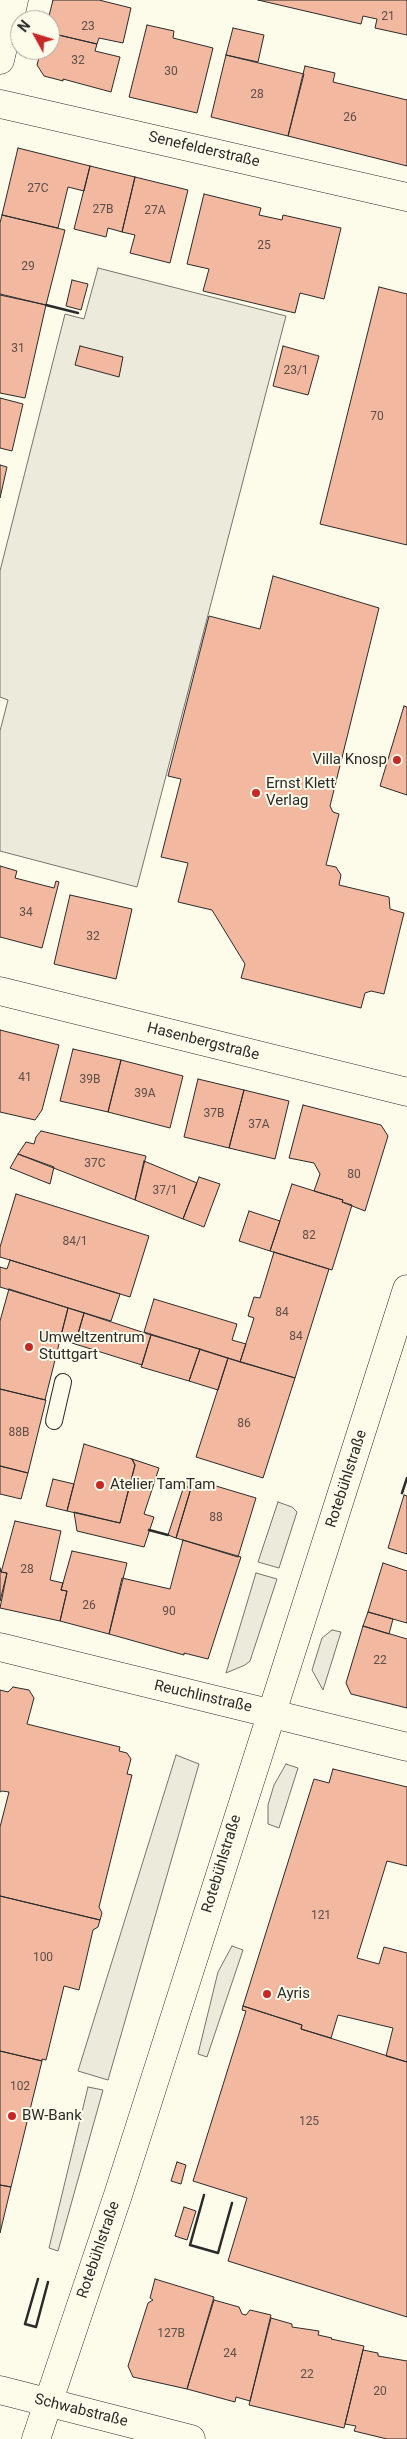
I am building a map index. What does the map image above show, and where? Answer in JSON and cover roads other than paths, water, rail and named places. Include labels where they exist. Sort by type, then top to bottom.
[{"type":"street","points":[[0,60],[14,0]]},
{"type":"street","name":"Senefelderstraße","points":[[0,104],[407,197]]},
{"type":"street","name":"Hasenbergstraße","points":[[0,991],[407,1092]]},
{"type":"street","name":"Rotebühlstraße","points":[[36,2439],[46,2402],[118,2195],[270,1713],[340,1503],[407,1288]]},
{"type":"street","name":"Reuchlinstraße","points":[[0,1647],[407,1747]]},
{"type":"street","name":"Schwabstraße","points":[[0,2390],[191,2439]]},
{"type":"lane","points":[[54,1421],[63,1382]]},
{"type":"place","name":"Villa Knosp","points":[[397,760]]},
{"type":"place","name":"Ernst Klett Verlag","points":[[256,793]]},
{"type":"place","name":"Umweltzentrum Stuttgart","points":[[29,1347]]},
{"type":"place","name":"Atelier TamTam","points":[[100,1485]]},
{"type":"place","name":"Ayris","points":[[267,1994]]},
{"type":"place","name":"BW-Bank","points":[[12,2116]]}]
